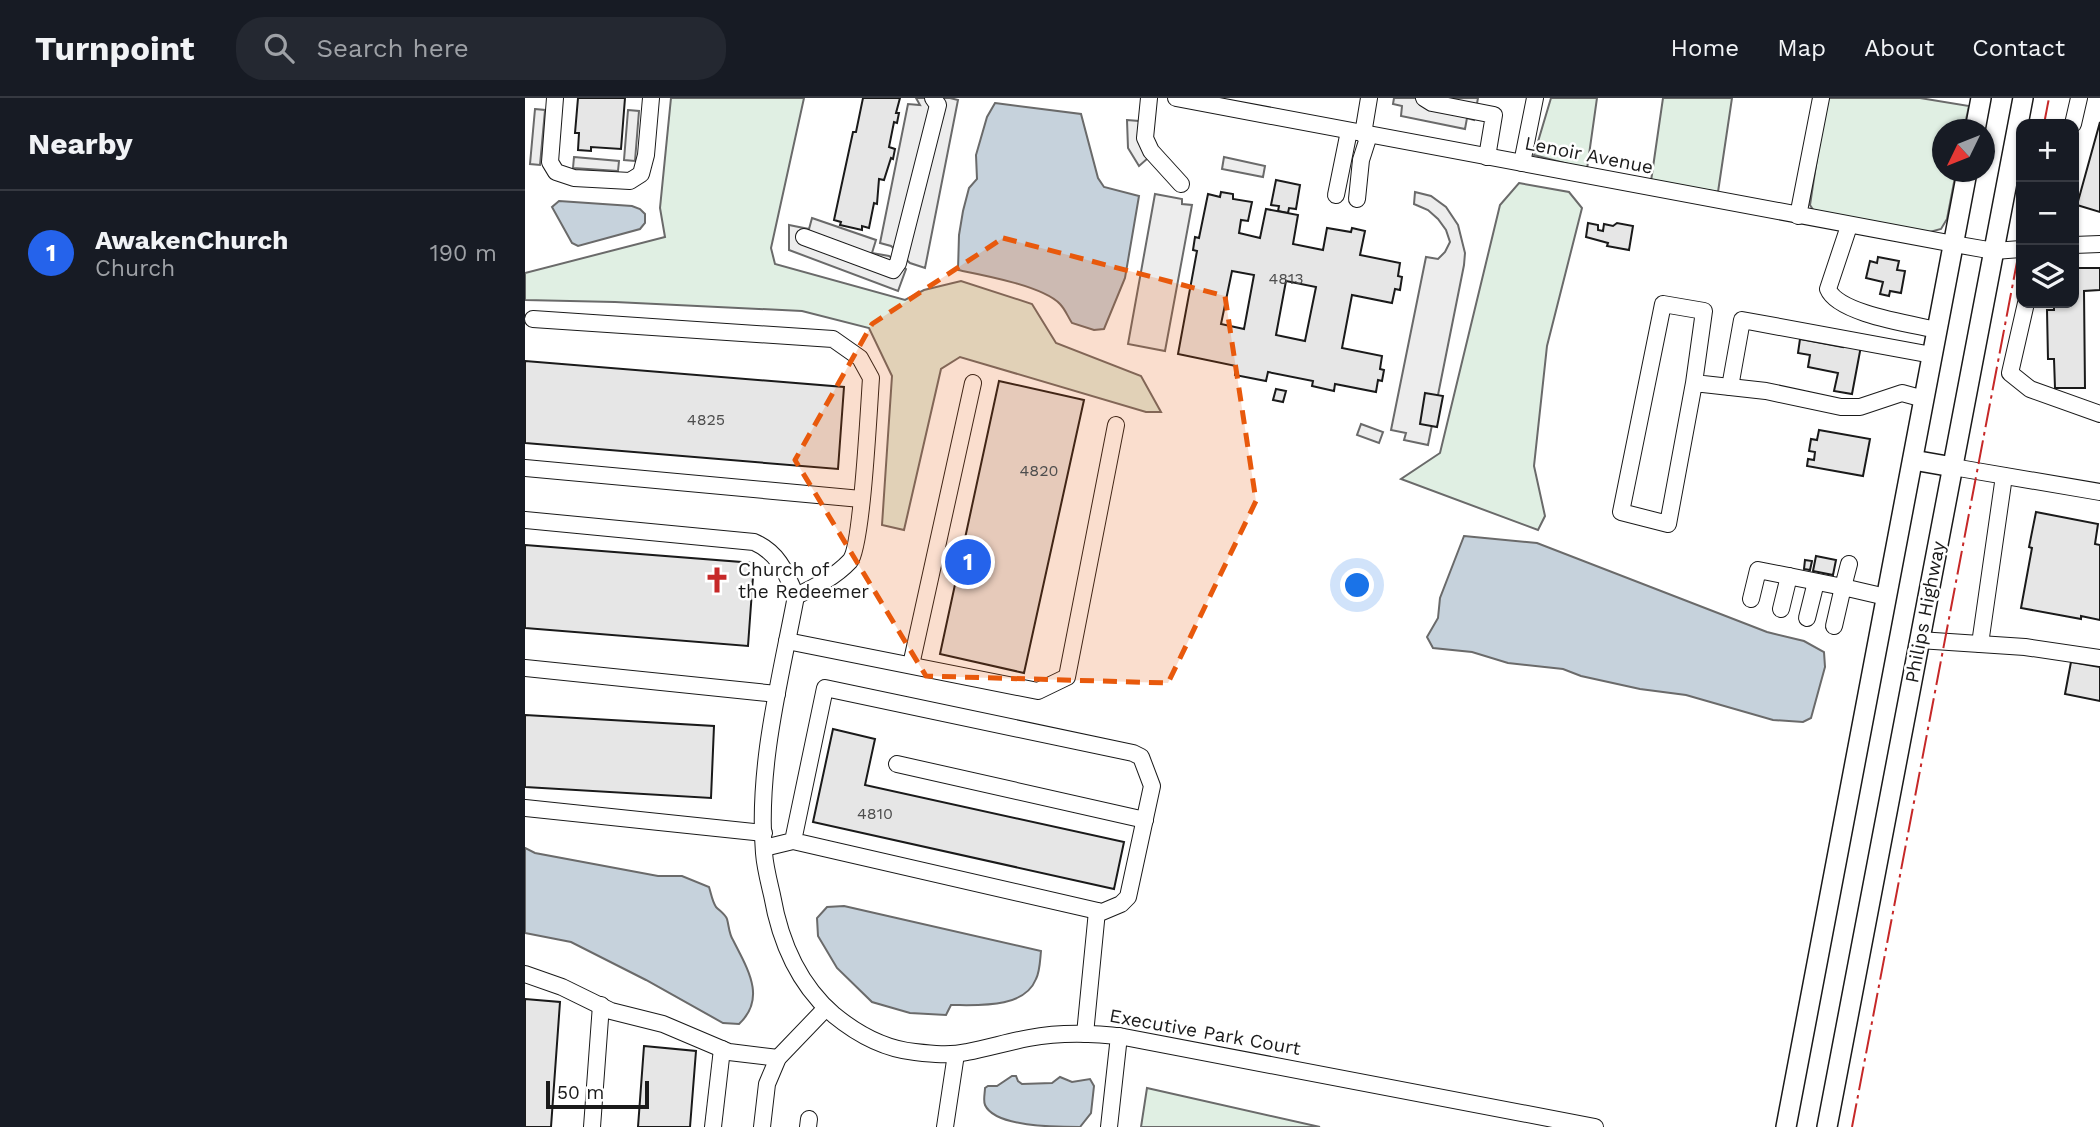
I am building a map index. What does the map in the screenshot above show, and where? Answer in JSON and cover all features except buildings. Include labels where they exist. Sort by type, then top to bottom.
[{"type":"main road","points":[[1977,119],[1982,98]]},
{"type":"main road","name":"Philips Highway","points":[[1827,1127],[2024,98]]},
{"type":"main road","points":[[1786,1127],[1966,182]]},
{"type":"main road","points":[[1913,460],[1953,467]]},
{"type":"street","points":[[555,98],[550,162],[556,172],[574,178],[630,181],[641,174],[646,155],[651,98]]},
{"type":"street","points":[[804,237],[893,270],[898,263],[938,105],[933,98]]},
{"type":"street","points":[[1149,98],[1145,138],[1151,151],[1181,184]]},
{"type":"street","name":"Lenoir Avenue","points":[[1176,98],[1849,226],[1994,251],[2016,249]]},
{"type":"street","points":[[1336,195],[1360,133],[1369,98]]},
{"type":"street","points":[[1424,98],[1432,103],[1494,115],[1487,157]]},
{"type":"street","points":[[1522,163],[1535,98]]},
{"type":"street","points":[[1798,216],[1821,98]]},
{"type":"street","points":[[2074,119],[2079,98]]},
{"type":"street","points":[[1357,200],[1361,160],[1360,133]]},
{"type":"street","points":[[1849,226],[1828,289],[1831,296],[1855,309],[1937,330]]},
{"type":"street","points":[[2079,245],[2100,244]]},
{"type":"street","points":[[1663,304],[1704,311],[1694,383],[1668,524],[1621,512],[1663,304]]},
{"type":"street","points":[[2025,308],[2010,373],[2030,389],[2100,414]]},
{"type":"street","points":[[525,520],[754,542],[766,548],[781,563],[796,596],[823,583],[852,559],[862,499],[871,378],[860,358],[832,339],[533,319]]},
{"type":"street","points":[[1730,387],[1742,320],[1933,355]]},
{"type":"street","points":[[911,666],[973,383]]},
{"type":"street","points":[[1694,383],[1766,391],[1841,407],[1860,407],[1902,393],[1924,399]]},
{"type":"street","points":[[787,641],[1038,691],[1067,677],[1116,425]]},
{"type":"street","points":[[1953,467],[2100,492]]},
{"type":"street","points":[[525,468],[862,499]]},
{"type":"street","points":[[1980,644],[2004,476]]},
{"type":"street","points":[[1834,626],[1849,564]]},
{"type":"street","points":[[1751,598],[1758,570],[1887,597]]},
{"type":"street","points":[[1781,609],[1789,576]]},
{"type":"street","points":[[1807,618],[1817,582]]},
{"type":"street","name":"Executive Park Court","points":[[796,596],[767,745],[763,786],[764,840],[776,923],[785,946],[812,993],[849,1027],[882,1043],[911,1052],[956,1054],[1032,1038],[1085,1034],[1119,1036],[1595,1127]]},
{"type":"street","points":[[1919,640],[2025,647],[2100,658]]},
{"type":"street","points":[[525,668],[777,694]]},
{"type":"street","points":[[525,808],[793,842],[1102,912],[1121,904],[1128,897],[1153,786],[1141,757],[1133,753],[825,688],[793,842]]},
{"type":"street","points":[[897,764],[1145,820]]},
{"type":"street","points":[[1085,1034],[1097,911]]},
{"type":"street","points":[[525,974],[562,987],[611,1011],[663,1024],[722,1049],[778,1058]]},
{"type":"street","points":[[592,1127],[601,1005]]},
{"type":"street","points":[[762,1127],[767,1084],[778,1058],[826,1008]]},
{"type":"street","points":[[1109,1127],[1119,1036]]},
{"type":"street","points":[[713,1127],[722,1049]]},
{"type":"street","points":[[945,1127],[956,1054]]},
{"type":"highlighted area","points":[[1003,238],[1225,296],[1256,501],[1168,683],[926,676],[795,460],[872,324]]},
{"type":"green space","points":[[671,98],[804,98],[771,248],[775,264],[905,300],[924,290],[961,281],[1032,304],[1056,343],[1141,376],[1161,412],[1146,412],[960,357],[941,369],[904,530],[882,525],[892,376],[869,328],[802,311],[525,300],[525,273],[665,237],[660,208]]},
{"type":"green space","points":[[1551,98],[1597,98],[1587,169],[1534,155]]},
{"type":"green space","points":[[1663,98],[1732,98],[1718,192],[1651,181]]},
{"type":"green space","points":[[1826,98],[1920,98],[1969,106],[1966,119],[1932,119],[1932,182],[1954,182],[1947,219],[1941,229],[1926,233],[1814,211],[1810,205]]},
{"type":"green space","points":[[1519,183],[1569,192],[1582,208],[1547,346],[1534,466],[1545,516],[1538,530],[1401,479],[1440,453],[1500,205]]},
{"type":"green space","points":[[1147,1088],[1320,1127],[1141,1127]]},
{"type":"shaded area","points":[[916,98],[958,100],[925,268],[910,263],[891,246],[880,243],[908,104],[920,105]]},
{"type":"shaded area","points":[[1394,98],[1478,98],[1474,120],[1467,118],[1465,129],[1401,116],[1402,106],[1393,104]]},
{"type":"shaded area","points":[[995,103],[1081,114],[1098,178],[1104,187],[1139,196],[1125,278],[1104,329],[1094,330],[1072,323],[1060,304],[1040,292],[1012,282],[958,270],[963,211],[969,188],[977,179],[976,155],[987,117]]},
{"type":"shaded area","points":[[535,109],[545,110],[540,165],[530,164]]},
{"type":"shaded area","points":[[628,110],[639,111],[635,161],[624,160]]},
{"type":"shaded area","points":[[1127,120],[1139,121],[1147,159],[1139,166],[1128,148]]},
{"type":"shaded area","points":[[574,157],[619,161],[618,171],[573,168]]},
{"type":"shaded area","points":[[1224,157],[1265,166],[1263,177],[1222,169]]},
{"type":"shaded area","points":[[1415,192],[1431,196],[1446,207],[1458,225],[1465,253],[1428,445],[1404,440],[1406,433],[1391,430],[1426,257],[1438,259],[1450,242],[1438,219],[1428,210],[1414,204]]},
{"type":"shaded area","points":[[1155,194],[1182,199],[1182,204],[1192,205],[1165,351],[1128,344]]},
{"type":"shaded area","points":[[559,201],[632,206],[645,214],[645,223],[640,229],[578,246],[572,243],[552,207]]},
{"type":"shaded area","points":[[812,218],[876,240],[872,253],[889,256],[906,269],[898,291],[789,250],[789,225],[809,229]]},
{"type":"shaded area","points":[[1361,424],[1383,432],[1379,443],[1357,435]]},
{"type":"shaded area","points":[[1464,536],[1537,543],[1767,632],[1804,641],[1824,652],[1825,667],[1811,718],[1803,722],[1773,720],[1686,695],[1640,689],[1581,676],[1563,669],[1508,663],[1472,652],[1433,648],[1427,637],[1438,618],[1440,598]]},
{"type":"shaded area","points":[[525,848],[535,853],[658,876],[682,876],[709,887],[716,907],[727,919],[752,983],[752,1004],[747,1014],[739,1024],[723,1023],[571,942],[525,933]]},
{"type":"shaded area","points":[[844,906],[1041,951],[1037,976],[1030,989],[1021,996],[987,1005],[951,1005],[946,1015],[910,1013],[872,1002],[837,968],[818,936],[817,918],[827,907]]},
{"type":"shaded area","points":[[1016,1076],[1022,1084],[1052,1083],[1060,1077],[1072,1082],[1090,1079],[1094,1086],[1091,1113],[1080,1127],[1027,1124],[1001,1118],[985,1105],[985,1088],[997,1086]]},
{"type":"power","points":[[2045,119],[2049,98]]},
{"type":"power","points":[[1852,1127],[2020,245]]},
{"type":"place","name":"AwakenChurch","points":[[968,562]]},
{"type":"place","name":"Church of the Redeemer","points":[[717,580]]}]
